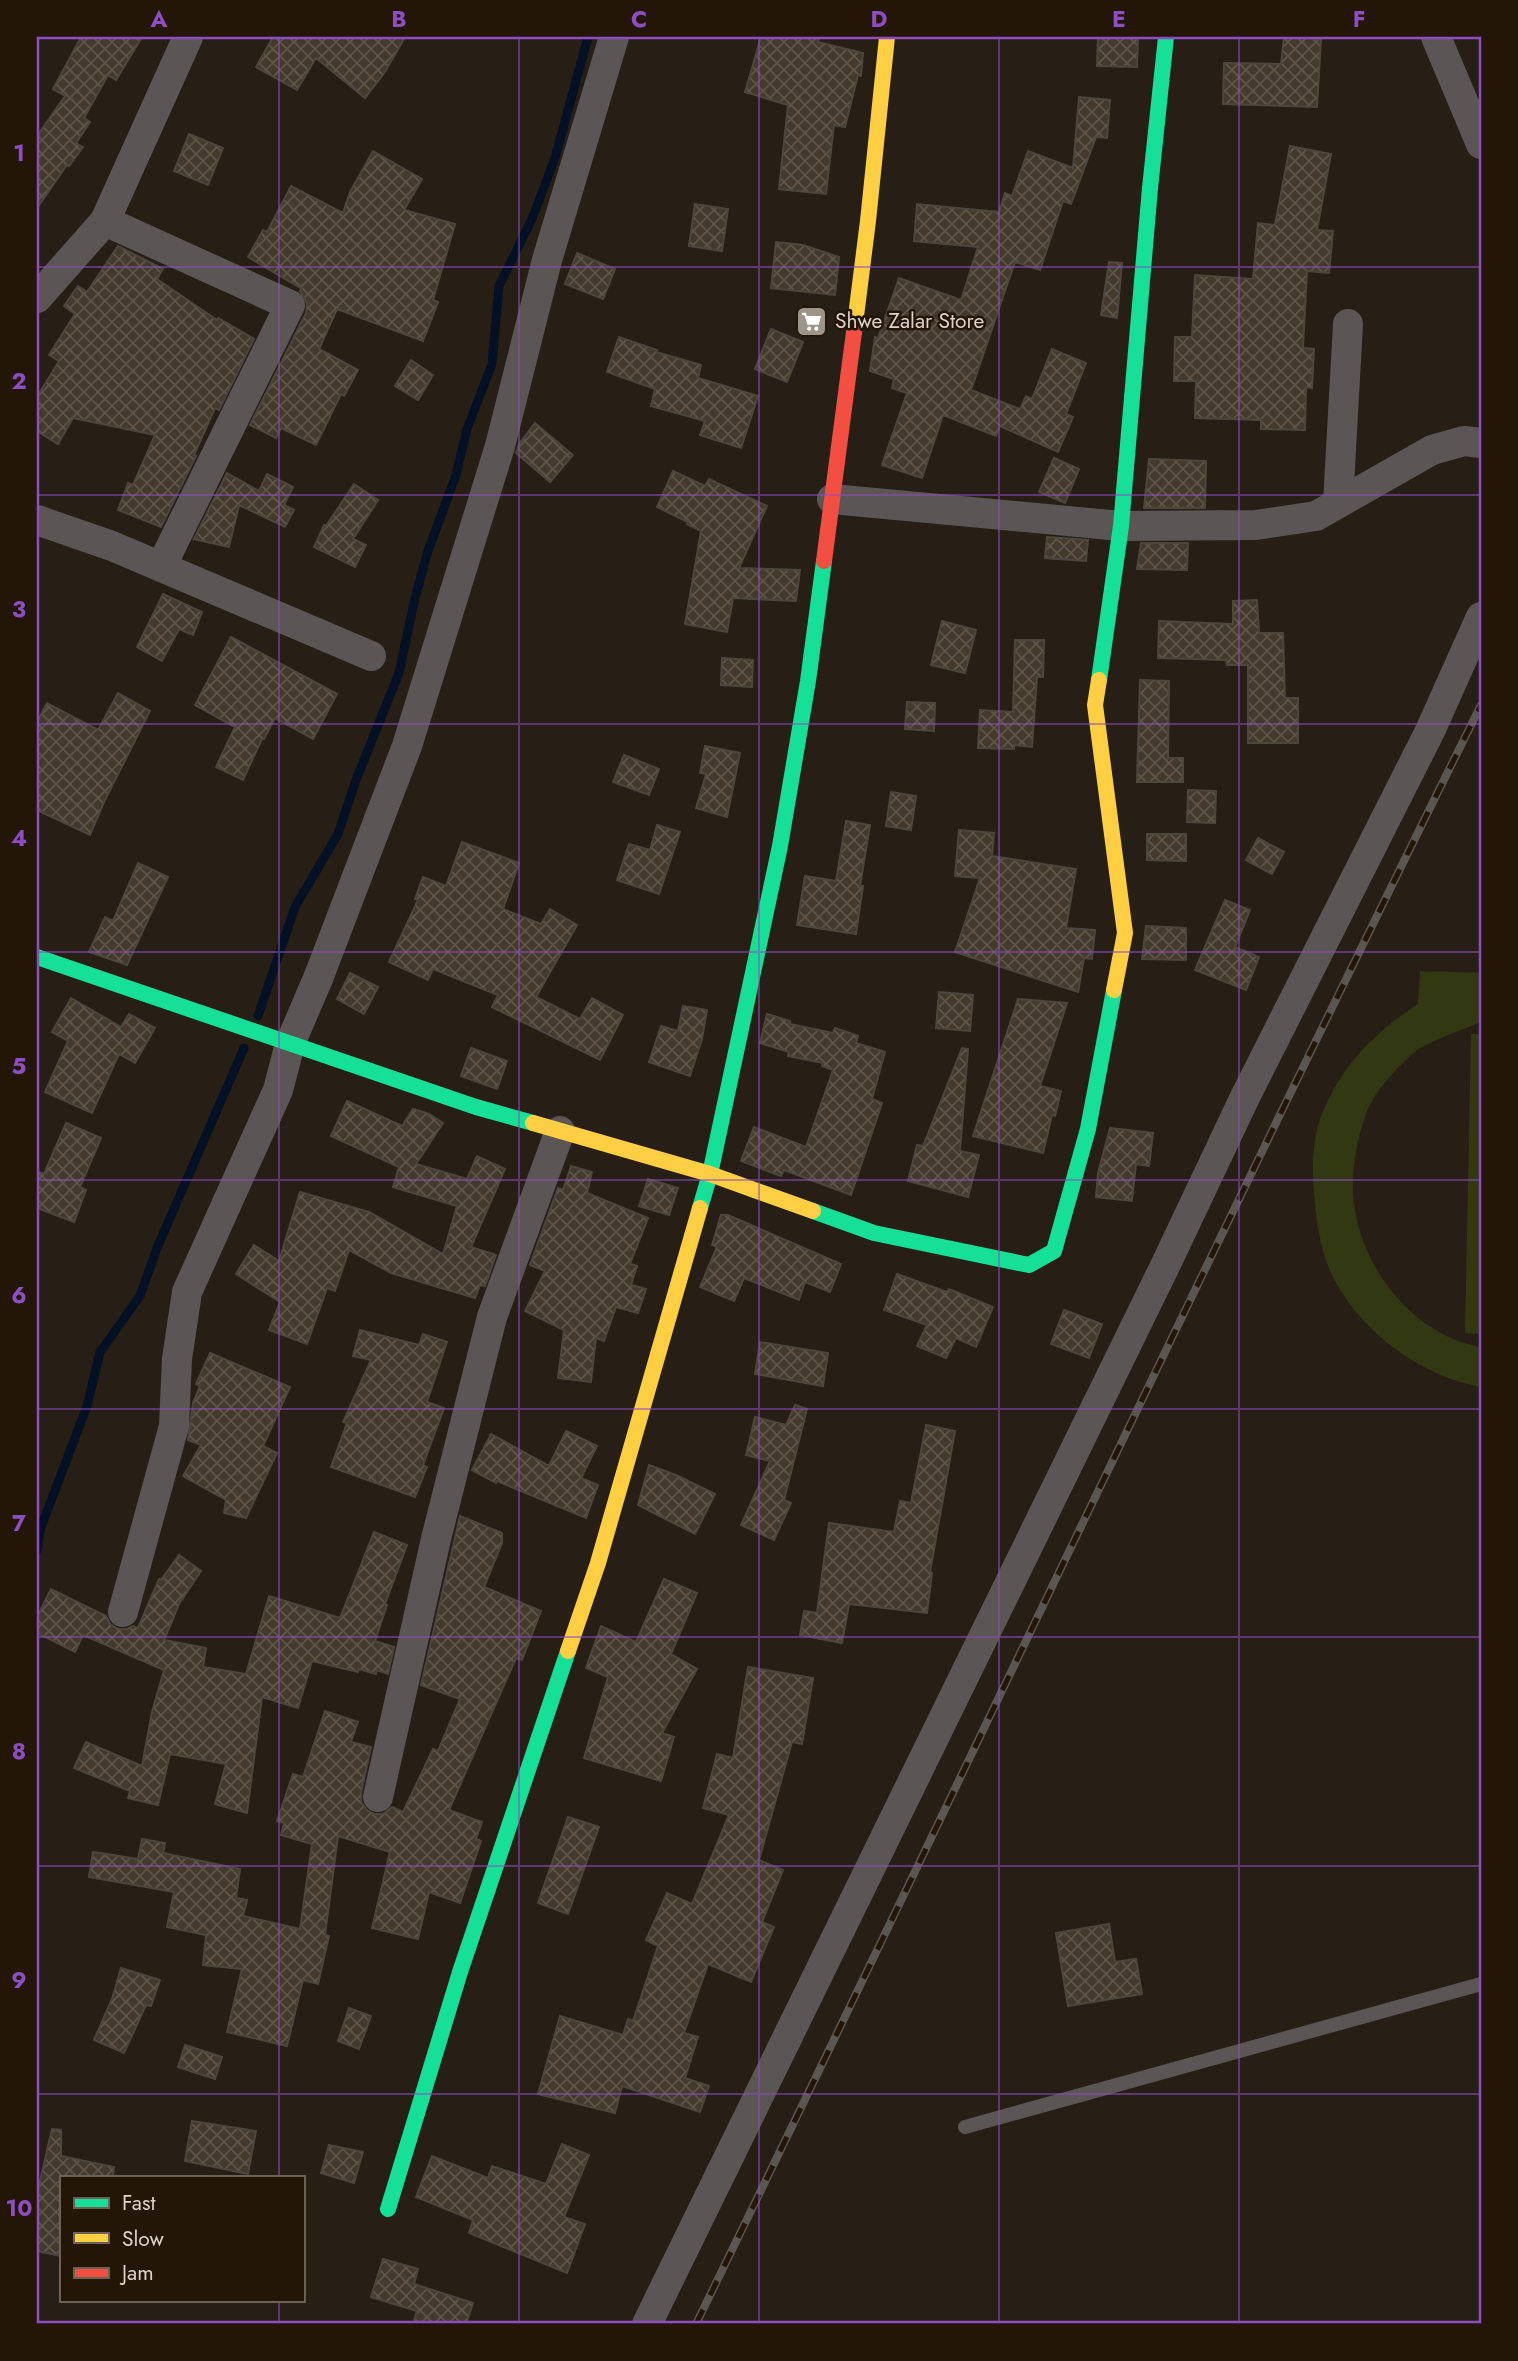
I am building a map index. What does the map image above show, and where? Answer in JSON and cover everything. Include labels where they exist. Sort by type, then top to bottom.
[{"type":"street","points":[[37,298],[105,221],[188,37]]},
{"type":"street","points":[[123,1612],[174,1426],[177,1359],[187,1292],[278,1090],[290,1044],[319,976],[407,746],[500,446],[547,260],[614,37]]},
{"type":"street","points":[[388,2209],[460,1972],[598,1563],[710,1174],[780,846],[808,681],[868,221],[887,37]]},
{"type":"street","points":[[37,957],[476,1107],[710,1174],[874,1233],[1029,1265],[1054,1251],[1088,1129],[1125,933],[1095,705],[1121,526],[1166,37]]},
{"type":"street","points":[[1436,37],[1481,144]]},
{"type":"street","points":[[105,221],[290,305],[162,567]]},
{"type":"street","points":[[1338,503],[1348,324]]},
{"type":"street","points":[[832,499],[1121,526],[1256,525],[1316,516],[1432,450],[1464,441],[1481,443]]},
{"type":"street","points":[[37,520],[112,546],[371,656]]},
{"type":"street","points":[[647,2324],[1166,1266],[1245,1097],[1430,731],[1481,617]]},
{"type":"street","points":[[378,1797],[436,1539],[492,1317],[560,1131]]},
{"type":"lane","points":[[965,2127],[1481,1984]]},
{"type":"green space","points":[[1420,971],[1481,973],[1481,1022],[1417,1050],[1404,1061],[1373,1098],[1363,1122],[1355,1159],[1355,1211],[1370,1257],[1398,1298],[1415,1316],[1435,1330],[1457,1341],[1481,1347],[1481,1387],[1437,1373],[1416,1363],[1378,1335],[1347,1300],[1335,1281],[1323,1249],[1316,1215],[1314,1153],[1322,1114],[1339,1080],[1361,1051],[1388,1026],[1418,1004]]},
{"type":"green space","points":[[1471,1034],[1481,1034],[1481,1334],[1465,1333]]},
{"type":"building","points":[[81,37],[142,37],[116,80],[108,75],[84,118],[90,122],[76,143],[83,147],[37,208],[37,136],[65,96],[53,89]]},
{"type":"building","points":[[273,37],[405,37],[385,72],[365,98],[316,58],[297,90],[256,67]]},
{"type":"building","points":[[761,37],[819,37],[818,42],[863,53],[861,76],[858,75],[845,127],[834,125],[826,194],[779,189],[788,105],[745,92]]},
{"type":"building","points":[[1098,37],[1138,37],[1137,67],[1097,66]]},
{"type":"building","points":[[1284,37],[1321,39],[1317,107],[1223,104],[1224,63],[1281,64]]},
{"type":"building","points":[[1079,97],[1110,100],[1107,138],[1096,137],[1071,204],[1063,201],[1040,270],[1015,262],[971,390],[1020,409],[1026,396],[1032,399],[1052,349],[1086,363],[1066,414],[1073,417],[1058,452],[1000,426],[996,436],[943,415],[922,478],[882,465],[907,393],[892,388],[894,379],[870,371],[875,337],[878,338],[899,278],[961,300],[978,247],[914,241],[917,204],[999,212],[1005,193],[1012,196],[1028,151],[1073,168]]},
{"type":"building","points":[[189,134],[223,148],[208,185],[174,171]]},
{"type":"building","points":[[1290,146],[1331,154],[1317,230],[1333,231],[1329,273],[1307,271],[1303,348],[1314,349],[1312,388],[1306,387],[1305,430],[1261,429],[1261,420],[1195,418],[1196,381],[1174,381],[1175,337],[1192,337],[1195,275],[1253,279],[1258,223],[1275,225]]},
{"type":"building","points":[[373,151],[422,179],[404,210],[455,224],[433,300],[438,302],[423,341],[337,309],[319,349],[358,370],[344,396],[341,394],[316,445],[281,428],[276,438],[250,425],[306,313],[307,303],[300,291],[302,289],[248,257],[263,230],[267,232],[291,186],[343,213],[350,192]]},
{"type":"building","points":[[695,204],[728,209],[722,251],[689,246]]},
{"type":"building","points":[[776,242],[803,245],[839,257],[835,295],[771,288]]},
{"type":"building","points":[[118,246],[163,269],[157,279],[217,320],[218,318],[254,339],[219,410],[215,408],[194,455],[196,456],[161,527],[118,510],[128,483],[133,485],[155,435],[73,418],[58,444],[37,431],[37,397],[59,361],[49,355],[75,314],[64,306],[78,286],[87,292]]},
{"type":"building","points":[[577,253],[615,269],[603,299],[565,284]]},
{"type":"building","points":[[1109,262],[1122,263],[1117,318],[1101,315]]},
{"type":"building","points":[[771,329],[803,342],[787,382],[755,369]]},
{"type":"building","points":[[619,337],[657,350],[656,352],[701,365],[698,378],[758,396],[741,448],[700,435],[705,421],[651,406],[655,389],[607,372]]},
{"type":"building","points":[[411,360],[433,375],[418,400],[395,386]]},
{"type":"building","points":[[535,423],[573,455],[550,482],[516,453],[519,444]]},
{"type":"building","points":[[1054,458],[1079,469],[1065,503],[1039,492]]},
{"type":"building","points":[[1149,459],[1206,461],[1205,508],[1144,508]]},
{"type":"building","points":[[673,471],[705,486],[709,479],[767,506],[739,568],[800,570],[796,601],[733,598],[727,632],[685,624],[701,531],[657,507]]},
{"type":"building","points":[[227,473],[259,491],[267,474],[293,487],[284,505],[294,510],[285,527],[239,505],[229,547],[194,539]]},
{"type":"building","points":[[354,484],[378,500],[353,539],[366,545],[355,567],[314,547],[324,525],[326,526]]},
{"type":"building","points":[[1047,537],[1088,540],[1086,561],[1045,558]]},
{"type":"building","points":[[1141,543],[1188,543],[1187,570],[1137,569]]},
{"type":"building","points":[[163,594],[202,612],[193,635],[179,629],[162,661],[137,647]]},
{"type":"building","points":[[1257,600],[1259,633],[1283,633],[1285,698],[1298,698],[1298,743],[1248,743],[1248,665],[1227,665],[1226,660],[1158,658],[1159,621],[1233,624],[1233,601]]},
{"type":"building","points":[[942,621],[976,630],[965,673],[931,665]]},
{"type":"building","points":[[231,637],[337,694],[313,739],[275,718],[243,780],[216,767],[235,727],[195,705]]},
{"type":"building","points":[[1015,640],[1044,640],[1043,677],[1037,677],[1032,747],[1014,745],[1014,749],[978,748],[980,710],[1013,712]]},
{"type":"building","points":[[722,658],[753,660],[752,687],[721,685]]},
{"type":"building","points":[[1140,680],[1169,681],[1168,758],[1183,758],[1183,782],[1137,782]]},
{"type":"building","points":[[118,693],[150,711],[90,835],[37,810],[37,722],[47,703],[98,730]]},
{"type":"building","points":[[907,702],[935,703],[934,731],[905,729]]},
{"type":"building","points":[[705,746],[740,753],[727,817],[696,808],[706,774],[700,773]]},
{"type":"building","points":[[624,755],[659,769],[649,795],[613,782]]},
{"type":"building","points":[[1188,790],[1216,791],[1215,823],[1187,822]]},
{"type":"building","points":[[891,792],[916,796],[911,830],[886,826]]},
{"type":"building","points":[[846,821],[870,825],[860,886],[863,886],[856,934],[797,925],[805,876],[836,881]]},
{"type":"building","points":[[657,825],[680,832],[659,894],[617,880],[629,844],[650,850]]},
{"type":"building","points":[[959,830],[994,833],[992,856],[1076,869],[1066,928],[1095,930],[1092,959],[1084,958],[1078,992],[955,952],[980,878],[955,876]]},
{"type":"building","points":[[1147,834],[1186,834],[1186,861],[1147,860]]},
{"type":"building","points":[[1258,838],[1284,852],[1272,874],[1246,860]]},
{"type":"building","points":[[462,842],[519,863],[503,909],[541,924],[550,909],[577,925],[536,997],[580,1019],[592,998],[623,1015],[600,1060],[492,1007],[498,995],[433,969],[428,980],[389,962],[418,900],[415,899],[423,877],[446,886]]},
{"type":"building","points":[[138,863],[168,877],[127,965],[89,952],[105,917],[113,921]]},
{"type":"building","points":[[1225,900],[1250,910],[1235,947],[1259,957],[1246,990],[1195,970]]},
{"type":"building","points":[[1146,926],[1186,928],[1186,960],[1142,959]]},
{"type":"building","points":[[350,973],[378,987],[364,1014],[337,999]]},
{"type":"building","points":[[939,992],[973,995],[970,1031],[936,1028]]},
{"type":"building","points":[[71,998],[121,1027],[129,1014],[155,1028],[135,1063],[119,1054],[92,1113],[45,1092],[68,1041],[52,1032]]},
{"type":"building","points":[[1018,999],[1067,1003],[1040,1086],[1061,1091],[1043,1153],[973,1136]]},
{"type":"building","points":[[683,1006],[707,1010],[702,1039],[690,1076],[649,1062],[661,1026],[678,1031]]},
{"type":"building","points":[[767,1014],[790,1021],[790,1024],[833,1033],[835,1028],[858,1036],[856,1043],[885,1052],[872,1099],[882,1103],[851,1195],[784,1170],[781,1176],[741,1161],[754,1127],[806,1147],[833,1070],[822,1066],[823,1063],[788,1056],[789,1052],[760,1043]]},
{"type":"building","points":[[471,1048],[507,1061],[497,1089],[461,1076]]},
{"type":"building","points":[[962,1048],[968,1049],[960,1151],[979,1155],[968,1197],[908,1181],[917,1145],[923,1146]]},
{"type":"building","points":[[347,1101],[402,1126],[413,1109],[429,1114],[443,1123],[416,1164],[467,1179],[477,1156],[505,1169],[471,1247],[496,1255],[485,1286],[480,1285],[475,1298],[391,1273],[349,1250],[335,1291],[327,1288],[307,1344],[269,1330],[280,1302],[236,1274],[254,1245],[279,1261],[300,1192],[369,1212],[443,1254],[457,1206],[393,1187],[399,1167],[331,1136]]},
{"type":"building","points":[[66,1123],[101,1138],[80,1187],[86,1190],[74,1222],[37,1208],[37,1171],[44,1174]]},
{"type":"building","points":[[1110,1128],[1153,1133],[1149,1166],[1136,1164],[1132,1201],[1096,1197],[1098,1173]]},
{"type":"building","points":[[571,1166],[592,1172],[587,1193],[648,1218],[630,1264],[637,1266],[631,1285],[646,1289],[638,1313],[616,1307],[604,1341],[596,1338],[591,1382],[558,1378],[564,1330],[525,1311],[545,1271],[530,1265],[558,1188],[563,1190]]},
{"type":"building","points":[[648,1179],[678,1188],[669,1215],[639,1206]]},
{"type":"building","points":[[721,1215],[728,1215],[841,1264],[830,1292],[805,1282],[799,1300],[744,1278],[734,1301],[700,1287],[717,1247],[712,1245]]},
{"type":"building","points":[[897,1274],[947,1292],[949,1289],[993,1307],[976,1347],[956,1338],[946,1358],[917,1346],[927,1325],[884,1310]]},
{"type":"building","points":[[1064,1310],[1102,1324],[1089,1358],[1051,1344]]},
{"type":"building","points":[[360,1330],[419,1345],[423,1334],[447,1342],[427,1402],[444,1408],[423,1465],[427,1467],[415,1497],[331,1467],[347,1423],[343,1422],[371,1360],[353,1356]]},
{"type":"building","points":[[760,1342],[828,1353],[823,1386],[755,1374]]},
{"type":"building","points":[[210,1353],[290,1387],[263,1446],[277,1453],[246,1518],[224,1513],[226,1500],[183,1476],[201,1445],[188,1440],[193,1403],[200,1386],[196,1384]]},
{"type":"building","points":[[795,1405],[807,1409],[784,1500],[791,1503],[774,1540],[741,1525],[770,1461],[746,1455],[755,1417],[786,1425]]},
{"type":"building","points":[[926,1425],[955,1431],[930,1572],[927,1613],[849,1604],[842,1643],[800,1635],[804,1611],[817,1613],[829,1523],[894,1532],[900,1501],[911,1503]]},
{"type":"building","points":[[566,1431],[597,1446],[581,1478],[598,1485],[586,1518],[497,1481],[496,1483],[472,1470],[491,1434],[549,1466]]},
{"type":"building","points":[[649,1465],[715,1494],[695,1534],[638,1505]]},
{"type":"building","points":[[460,1516],[502,1533],[502,1543],[484,1587],[541,1611],[522,1660],[516,1658],[449,1810],[482,1822],[476,1839],[481,1841],[460,1903],[429,1892],[418,1939],[372,1928],[390,1852],[338,1836],[325,1935],[329,1936],[318,1984],[303,1980],[287,2046],[227,2032],[242,1969],[203,1965],[206,1935],[167,1927],[174,1892],[89,1877],[93,1852],[138,1859],[142,1839],[165,1843],[163,1853],[240,1869],[236,1898],[247,1900],[243,1916],[300,1929],[312,1844],[281,1835],[284,1823],[277,1821],[293,1774],[303,1777],[325,1711],[358,1722],[351,1742],[371,1747],[361,1802],[374,1814],[383,1814],[392,1807],[403,1812],[433,1749],[438,1751],[460,1699],[421,1685]]},
{"type":"building","points":[[374,1532],[407,1545],[385,1604],[387,1605],[375,1641],[394,1647],[388,1674],[377,1670],[376,1674],[359,1669],[358,1672],[312,1661],[298,1708],[262,1697],[247,1813],[215,1804],[226,1764],[170,1754],[158,1805],[128,1798],[130,1791],[74,1768],[86,1742],[142,1766],[152,1712],[164,1670],[83,1635],[75,1652],[37,1633],[37,1617],[51,1589],[106,1616],[110,1624],[118,1629],[133,1626],[138,1628],[159,1579],[161,1580],[179,1555],[201,1571],[179,1604],[164,1640],[206,1648],[203,1667],[246,1674],[269,1596],[340,1618]]},
{"type":"building","points":[[664,1579],[697,1593],[671,1654],[697,1669],[662,1733],[674,1737],[661,1781],[584,1758],[608,1677],[586,1668],[601,1626],[636,1642]]},
{"type":"building","points":[[748,1667],[813,1678],[802,1744],[792,1742],[759,1860],[783,1870],[762,1922],[774,1927],[751,1982],[708,1964],[684,2033],[698,2037],[685,2078],[709,2086],[700,2112],[622,2086],[615,2113],[538,2094],[560,2016],[623,2035],[628,2019],[633,2021],[658,1946],[646,1940],[667,1893],[692,1904],[729,1815],[703,1808],[717,1754],[733,1758]]},
{"type":"building","points":[[568,1817],[599,1827],[568,1914],[538,1903]]},
{"type":"building","points":[[1109,1924],[1115,1962],[1136,1959],[1142,1994],[1068,2006],[1056,1933]]},
{"type":"building","points":[[121,1968],[160,1980],[151,2006],[146,2005],[124,2053],[94,2040],[112,1999]]},
{"type":"building","points":[[349,2008],[371,2016],[359,2049],[338,2041]]},
{"type":"building","points":[[185,2045],[222,2057],[215,2079],[178,2067]]},
{"type":"building","points":[[192,2121],[256,2131],[248,2174],[185,2161]]},
{"type":"building","points":[[52,2129],[61,2130],[61,2156],[114,2167],[113,2176],[60,2176],[60,2256],[37,2251],[37,2194]]},
{"type":"building","points":[[562,2144],[589,2155],[564,2217],[585,2224],[567,2273],[469,2233],[473,2220],[416,2197],[432,2156],[488,2178],[492,2166],[546,2184]]},
{"type":"building","points":[[329,2145],[363,2152],[354,2183],[321,2173]]},
{"type":"building","points":[[383,2259],[418,2269],[414,2284],[473,2303],[466,2324],[413,2324],[417,2311],[371,2297]]},
{"type":"waterway","points":[[258,1016],[295,907],[338,834],[356,780],[399,673],[428,551],[456,475],[467,429],[492,364],[499,286],[532,219],[555,158],[588,37]]},
{"type":"waterway","points":[[37,1550],[40,1530],[87,1406],[100,1352],[140,1296],[157,1248],[244,1048]]},
{"type":"railway","points":[[696,2324],[1481,705]]},
{"type":"traffic: fast","points":[[1099,680],[1121,526],[1166,37]]},
{"type":"traffic: fast","points":[[700,1208],[710,1174],[780,846],[808,681],[824,561]]},
{"type":"traffic: fast","points":[[37,957],[476,1107],[533,1123]]},
{"type":"traffic: fast","points":[[813,1211],[874,1233],[1029,1265],[1054,1251],[1088,1129],[1114,990]]},
{"type":"traffic: fast","points":[[388,2209],[460,1972],[568,1651]]},
{"type":"traffic: slow","points":[[854,332],[887,37]]},
{"type":"traffic: slow","points":[[1099,680],[1095,705],[1125,933],[1114,990]]},
{"type":"traffic: slow","points":[[533,1123],[710,1174],[813,1211]]},
{"type":"traffic: slow","points":[[568,1651],[598,1563],[700,1208]]},
{"type":"traffic: jam","points":[[824,561],[854,332]]},
{"type":"place","name":"Shwe Zalar Store","points":[[812,321]]}]
